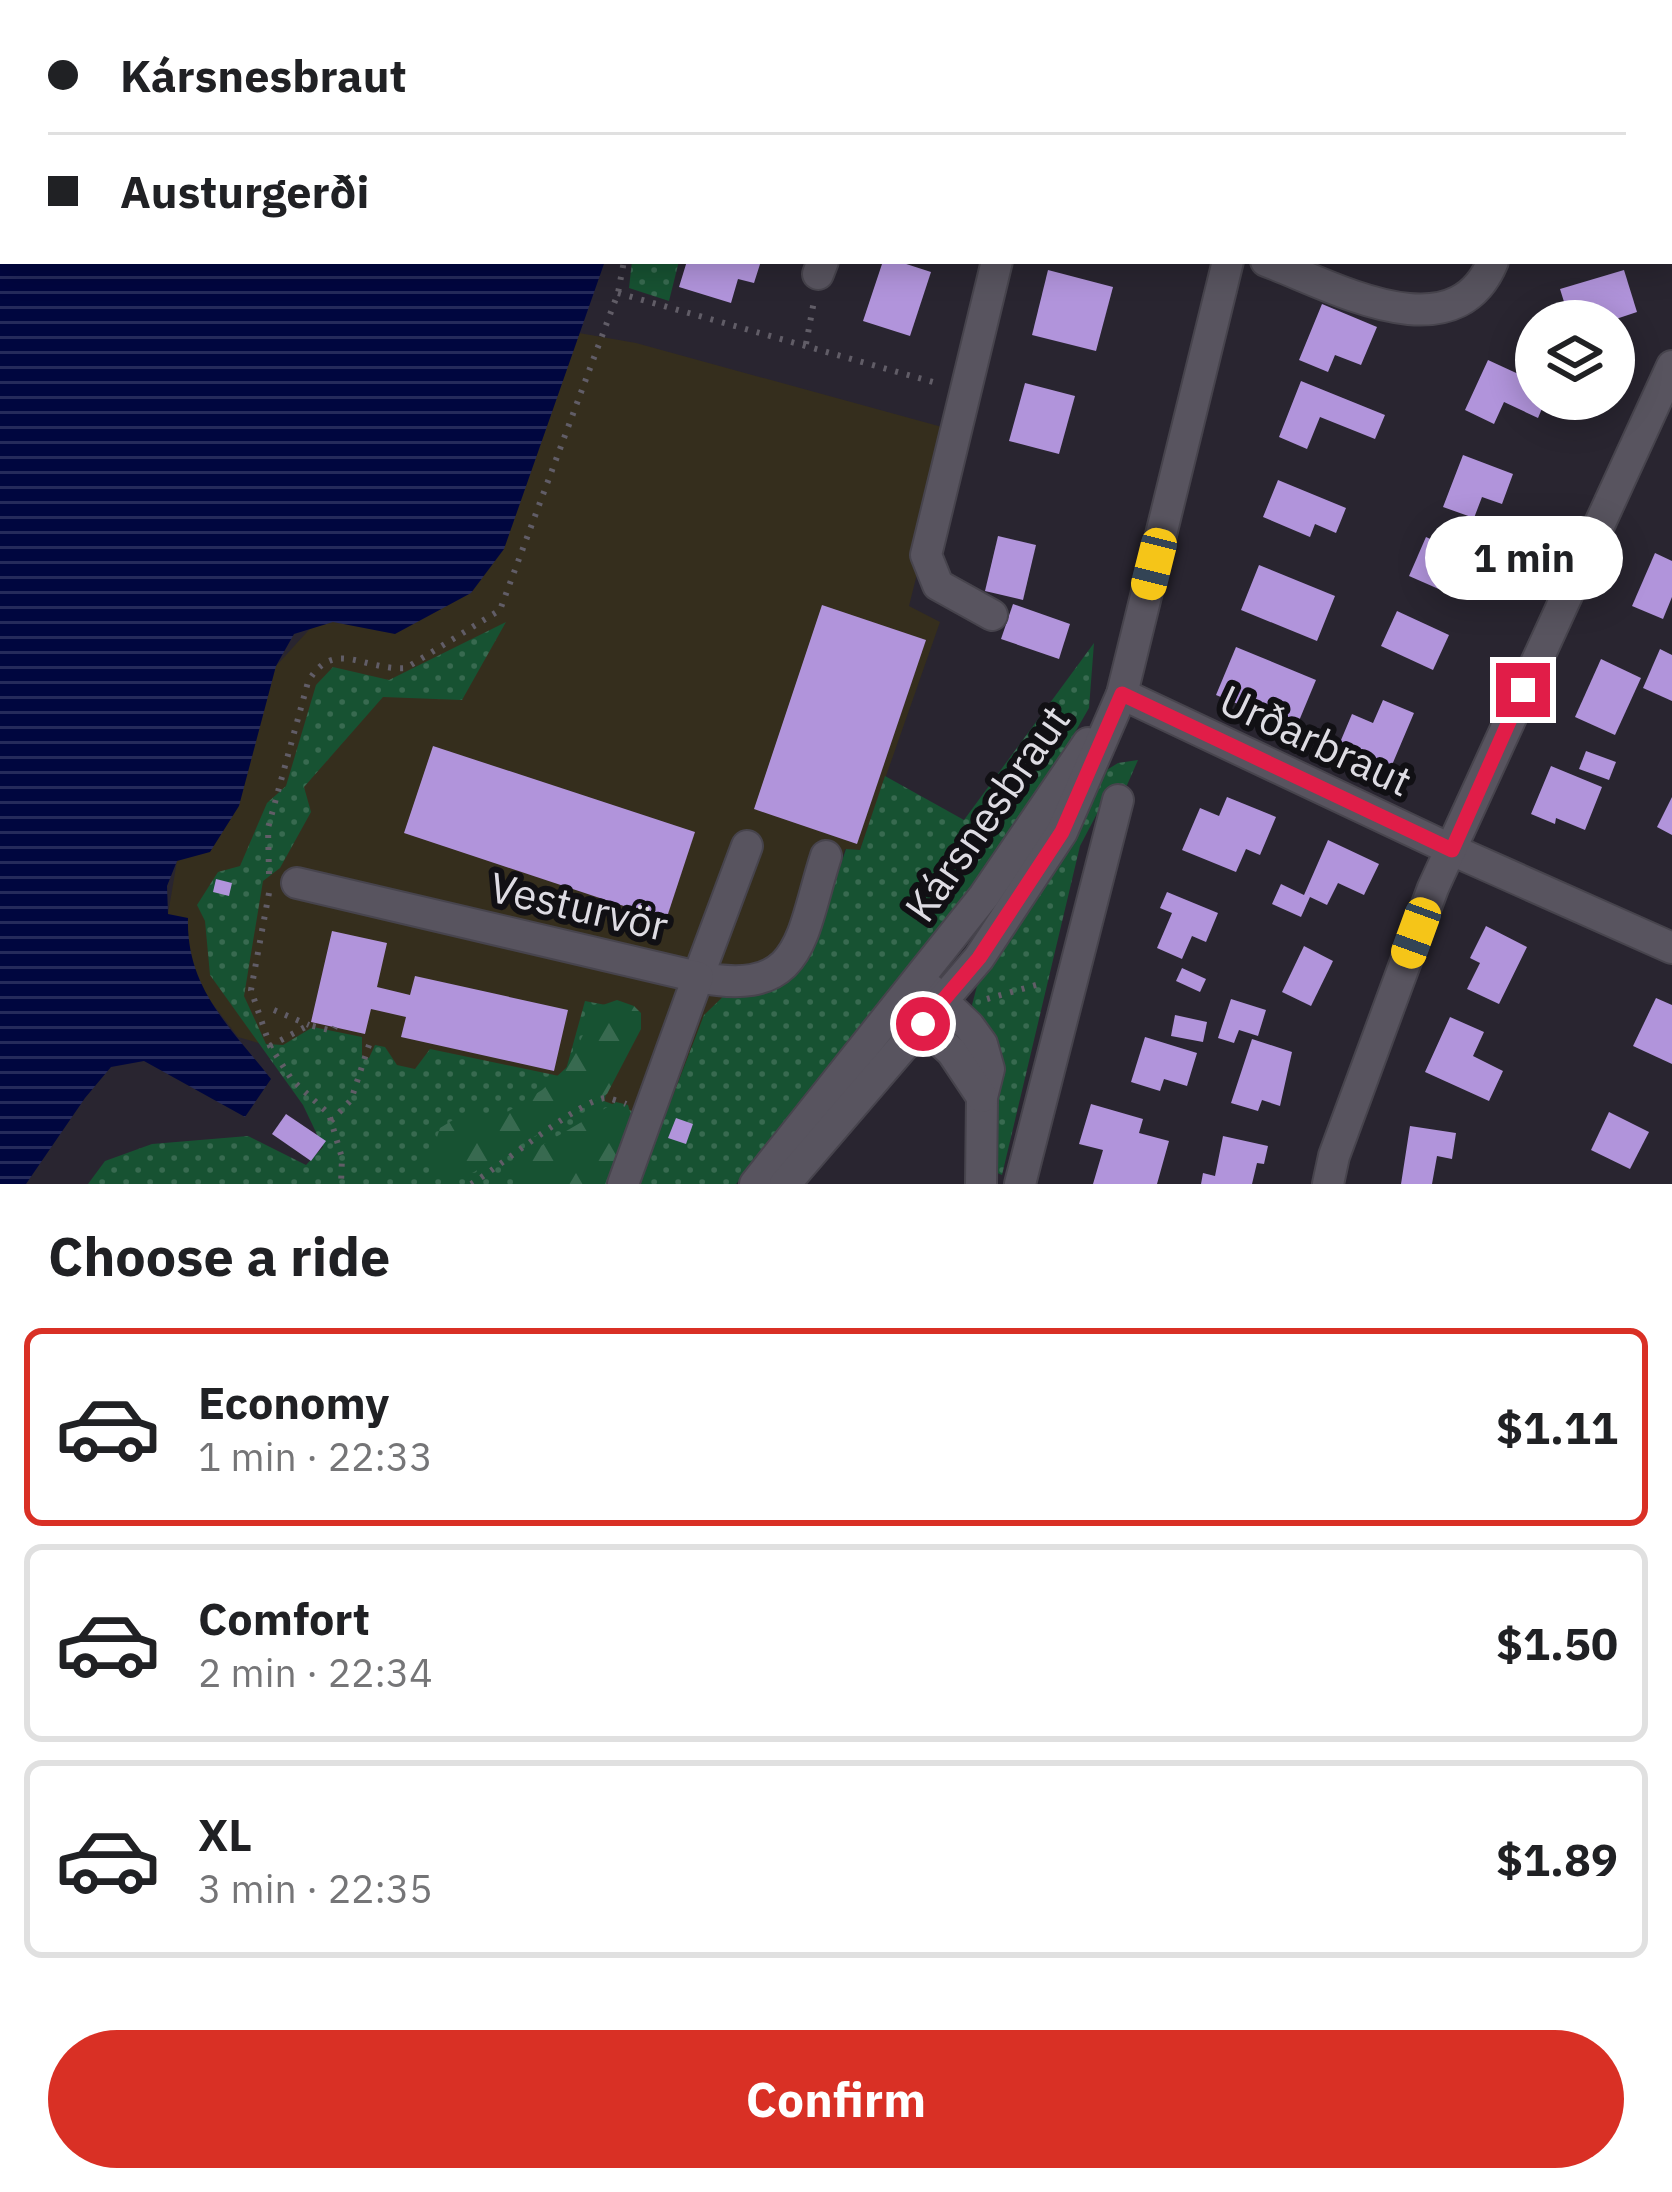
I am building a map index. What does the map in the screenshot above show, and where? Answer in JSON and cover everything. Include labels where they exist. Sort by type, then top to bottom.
[{"type":"street","points":[[992,616],[938,585],[926,555],[996,264]]},
{"type":"street","name":"Kársnesbraut","points":[[922,1010],[979,958],[1062,832],[1122,694],[1227,264]]},
{"type":"street","points":[[1274,264],[1391,309],[1431,310],[1464,300],[1491,264]]},
{"type":"street","points":[[1328,1184],[1334,1156],[1432,888],[1672,366]]},
{"type":"street","name":"Kársnesbraut","points":[[981,1184],[982,1097],[922,1010],[919,979],[984,896],[1122,694]]},
{"type":"street","name":"Urðarbraut","points":[[1122,694],[1672,948]]},
{"type":"street","points":[[1020,1184],[1118,800]]},
{"type":"street","points":[[747,846],[698,977],[758,982],[783,967],[798,942],[826,856]]},
{"type":"street","name":"Vesturvör","points":[[297,884],[698,977],[623,1184]]},
{"type":"street","points":[[755,1184],[922,1010]]},
{"type":"street","points":[[784,1184],[922,1010]]},
{"type":"path","points":[[341,1184],[342,1158],[329,1114],[292,1080],[271,1046],[251,990],[269,893],[268,828],[308,682],[319,664],[336,657],[388,669],[406,668],[500,610],[619,293],[624,264]]},
{"type":"path","points":[[806,344],[820,268]]},
{"type":"path","points":[[619,293],[966,392]]},
{"type":"path","points":[[274,1010],[309,1025],[333,1031],[335,1027]]},
{"type":"path","points":[[271,1046],[309,1025]]},
{"type":"path","points":[[331,1121],[351,1100],[370,1045]]},
{"type":"path","points":[[471,1184],[577,1108],[608,1098],[650,1112]]},
{"type":"shaded area","points":[[0,264],[604,264],[504,549],[471,593],[395,634],[333,622],[294,634],[276,666],[239,806],[210,852],[177,861],[167,886],[168,914],[188,918],[189,943],[203,986],[226,1024],[271,1079],[245,1117],[144,1061],[111,1067],[26,1184],[0,1184]]},
{"type":"shaded area","points":[[579,333],[636,343],[953,430],[909,606],[940,622],[860,850],[845,849],[813,948],[796,967],[681,1166],[238,1037],[202,990],[168,914],[177,861],[276,666]]},
{"type":"green space","points":[[632,264],[678,264],[669,301],[629,288]]},
{"type":"green space","points":[[506,622],[462,700],[383,697],[304,787],[311,812],[280,868],[263,881],[244,996],[266,1044],[283,1045],[313,1027],[362,1037],[362,1057],[369,1058],[375,1045],[385,1047],[397,1065],[415,1069],[430,1049],[564,1077],[585,1001],[632,1010],[604,1101],[632,1111],[606,1184],[88,1184],[105,1161],[152,1144],[248,1136],[306,1165],[323,1147],[303,1105],[210,975],[205,921],[197,905],[218,872],[240,866],[267,803],[286,786],[316,685],[333,667],[389,680]]},
{"type":"green space","points":[[1094,643],[1089,708],[1017,833],[747,1172],[736,1184],[639,1184],[704,1015],[734,986],[796,967],[813,948],[846,849],[860,850],[885,776],[964,820]]},
{"type":"green space","points":[[1138,760],[1124,792],[1101,806],[1080,846],[1002,1175],[991,1170],[990,1047],[972,1005],[977,986],[1059,860],[1105,771]]},
{"type":"green space","points":[[617,1000],[641,1013],[641,1029],[607,1094],[474,1172],[458,1177],[436,1170],[430,1159],[440,1128],[461,1115],[496,1119],[542,1090],[567,1067],[597,1007]]},
{"type":"green space","points":[[616,1102],[628,1105],[631,1115],[605,1184],[524,1184],[508,1171],[513,1162]]},
{"type":"building","points":[[686,264],[760,264],[754,283],[738,279],[731,303],[679,287]]},
{"type":"building","points":[[882,264],[906,264],[931,272],[910,336],[863,321]]},
{"type":"building","points":[[1048,270],[1113,287],[1096,351],[1032,335]]},
{"type":"building","points":[[1624,270],[1633,300],[1563,300],[1560,289]]},
{"type":"building","points":[[1322,304],[1377,327],[1361,365],[1335,355],[1328,372],[1299,360]]},
{"type":"building","points":[[1488,360],[1515,372],[1515,407],[1504,402],[1494,424],[1465,410]]},
{"type":"building","points":[[1301,381],[1385,415],[1375,439],[1320,417],[1307,449],[1279,437]]},
{"type":"building","points":[[1025,383],[1075,396],[1059,454],[1009,441]]},
{"type":"building","points":[[1463,455],[1513,474],[1502,504],[1482,497],[1474,518],[1443,507]]},
{"type":"building","points":[[1278,480],[1346,508],[1336,533],[1315,524],[1310,537],[1263,517]]},
{"type":"building","points":[[998,536],[1036,545],[1023,600],[985,591]]},
{"type":"building","points":[[1426,537],[1474,559],[1457,597],[1409,576]]},
{"type":"building","points":[[1655,553],[1672,561],[1672,597],[1663,619],[1632,606]]},
{"type":"building","points":[[1259,565],[1335,596],[1317,641],[1241,610]]},
{"type":"building","points":[[1013,604],[1070,624],[1059,659],[1001,639]]},
{"type":"building","points":[[822,605],[926,640],[857,844],[754,809]]},
{"type":"building","points":[[1397,611],[1449,635],[1433,670],[1381,646]]},
{"type":"building","points":[[1236,647],[1316,680],[1296,728],[1216,695]]},
{"type":"building","points":[[1660,649],[1672,655],[1672,701],[1643,688]]},
{"type":"building","points":[[1601,659],[1641,678],[1615,735],[1575,717]]},
{"type":"building","points":[[1383,700],[1414,713],[1392,765],[1365,754],[1362,763],[1336,752],[1352,714],[1373,723]]},
{"type":"building","points":[[433,746],[695,832],[666,920],[404,833]]},
{"type":"building","points":[[1586,751],[1616,762],[1609,780],[1579,769]]},
{"type":"building","points":[[1551,766],[1602,787],[1585,830],[1531,814]]},
{"type":"building","points":[[1227,797],[1276,817],[1260,855],[1246,849],[1236,872],[1182,850],[1200,808],[1219,816]]},
{"type":"building","points":[[1672,797],[1672,835],[1657,827]]},
{"type":"building","points":[[1328,840],[1379,864],[1364,895],[1338,883],[1327,905],[1310,897],[1301,917],[1272,904],[1281,884],[1304,895]]},
{"type":"building","points":[[216,879],[232,883],[229,896],[213,892]]},
{"type":"building","points":[[1167,892],[1218,913],[1206,942],[1192,936],[1182,959],[1157,948],[1172,913],[1160,908]]},
{"type":"building","points":[[1486,926],[1527,947],[1499,1004],[1467,989],[1480,963],[1470,958]]},
{"type":"building","points":[[332,931],[387,943],[377,987],[410,995],[415,976],[568,1010],[554,1071],[401,1037],[406,1017],[371,1009],[365,1034],[311,1022]]},
{"type":"building","points":[[1304,946],[1333,961],[1311,1006],[1282,992]]},
{"type":"building","points":[[1182,968],[1206,979],[1200,992],[1176,981]]},
{"type":"building","points":[[1656,998],[1672,1005],[1672,1064],[1633,1046]]},
{"type":"building","points":[[1231,999],[1266,1010],[1258,1036],[1239,1030],[1234,1043],[1218,1038]]},
{"type":"building","points":[[1175,1015],[1207,1022],[1203,1042],[1171,1036]]},
{"type":"building","points":[[1450,1017],[1484,1032],[1473,1056],[1503,1071],[1489,1101],[1425,1072]]},
{"type":"building","points":[[1145,1037],[1197,1053],[1187,1086],[1164,1079],[1160,1091],[1131,1082]]},
{"type":"building","points":[[1252,1039],[1292,1052],[1280,1106],[1262,1100],[1258,1111],[1231,1103]]},
{"type":"building","points":[[1091,1104],[1143,1119],[1139,1133],[1169,1141],[1157,1184],[1093,1184],[1103,1150],[1079,1144]]},
{"type":"building","points":[[1609,1112],[1649,1132],[1630,1169],[1591,1150]]},
{"type":"building","points":[[286,1114],[326,1141],[311,1161],[272,1134]]},
{"type":"building","points":[[676,1118],[693,1124],[686,1144],[668,1138]]},
{"type":"building","points":[[1410,1126],[1456,1133],[1452,1159],[1437,1156],[1432,1184],[1401,1184]]},
{"type":"building","points":[[1223,1136],[1268,1146],[1252,1184],[1201,1184],[1203,1173],[1215,1176]]},
{"type":"route","points":[[923,1024],[979,958],[1062,832],[1122,694],[1452,850],[1523,690]]}]
